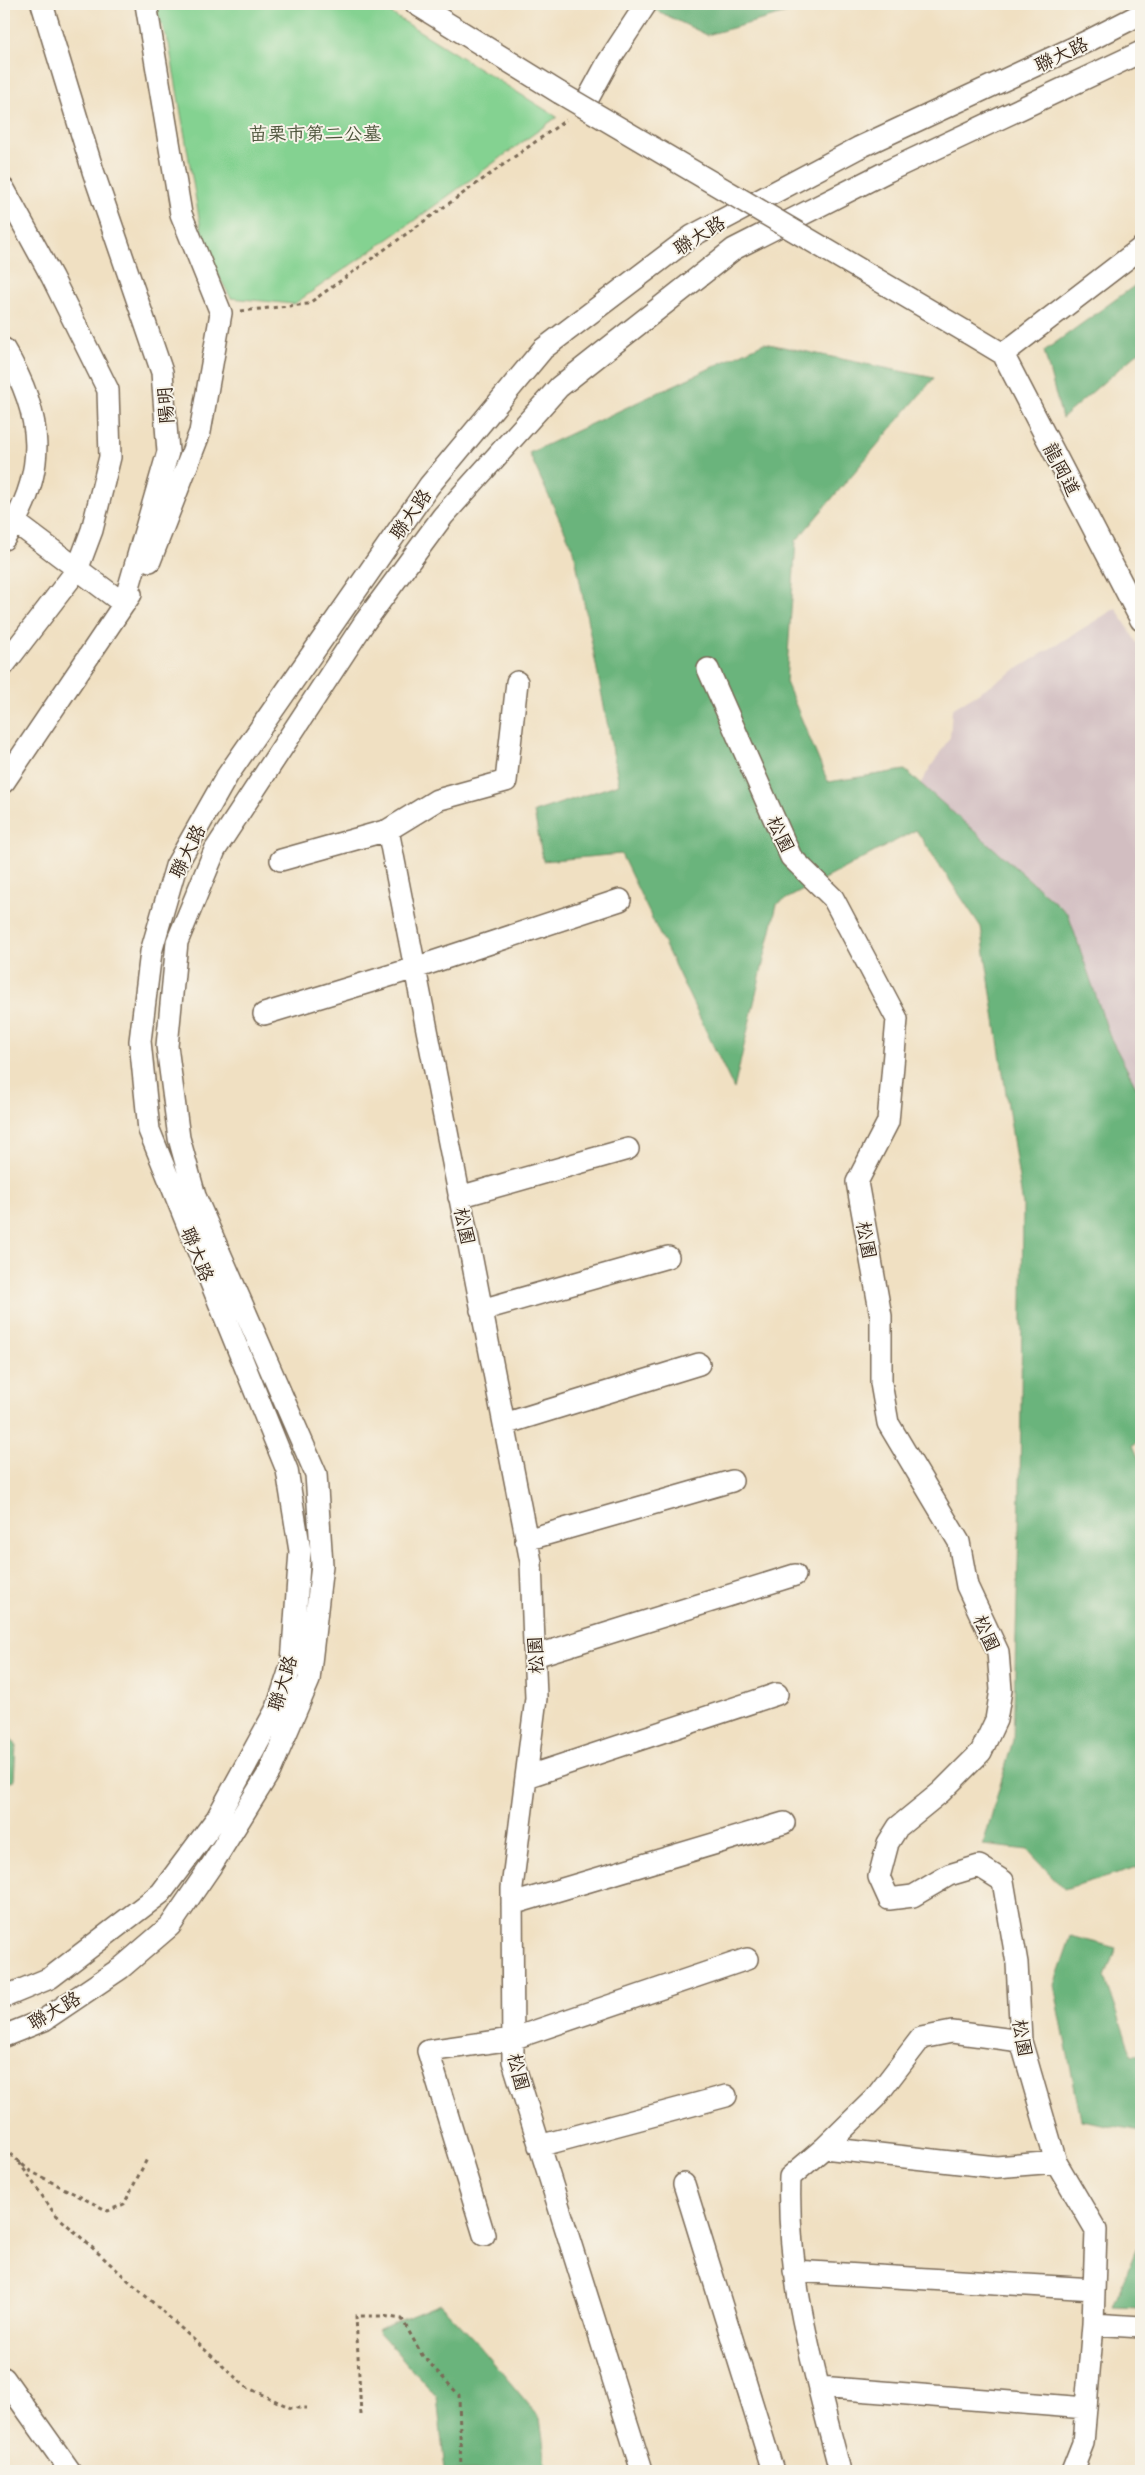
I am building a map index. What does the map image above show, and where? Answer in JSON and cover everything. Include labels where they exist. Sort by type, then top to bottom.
[{"type":"street","name":"陽明","points":[[4,782],[124,604],[168,452],[162,372],[93,171],[42,4]]},
{"type":"street","points":[[4,349],[20,376],[33,412],[37,455],[27,492],[10,531],[77,570],[124,604],[143,577],[200,432],[221,313],[181,214],[146,4]]},
{"type":"street","points":[[416,4],[560,92],[1002,354],[1141,248]]},
{"type":"street","points":[[584,106],[608,62],[646,4]]},
{"type":"street","name":"聯大路","points":[[4,1997],[50,1978],[162,1893],[217,1818],[277,1708],[292,1663],[300,1551],[287,1470],[149,1130],[140,1041],[151,952],[176,866],[227,776],[429,486],[543,349],[692,236],[858,148],[1088,42],[1141,14]]},
{"type":"street","name":"聯大路","points":[[4,2036],[44,2020],[121,1968],[170,1926],[212,1866],[270,1771],[309,1680],[322,1565],[316,1474],[194,1196],[179,1138],[167,1046],[177,942],[216,850],[364,624],[443,516],[559,387],[734,249],[888,171],[1141,52]]},
{"type":"street","points":[[4,189],[52,277],[108,390],[110,457],[92,530],[77,570],[29,629],[4,665]]},
{"type":"street","name":"龍岡道","points":[[1002,354],[1141,620]]},
{"type":"street","points":[[343,611],[364,624]]},
{"type":"street","name":"松園","points":[[708,669],[791,857],[833,898],[897,1019],[888,1122],[857,1182],[881,1316],[881,1383],[888,1423],[959,1542],[967,1586],[998,1652],[1001,1690],[996,1720],[981,1752],[941,1792],[898,1827],[888,1843],[878,1877],[889,1899],[913,1896],[949,1875],[979,1866],[1003,1881],[1017,1964],[1020,2041],[1056,2162],[1096,2230],[1093,2324],[1084,2443],[1072,2471]]},
{"type":"street","points":[[281,860],[388,830],[437,800],[506,781],[517,682]]},
{"type":"street","name":"松園","points":[[388,830],[531,1562],[536,1698],[512,1888],[512,2061],[642,2471]]},
{"type":"street","points":[[264,1014],[415,968],[620,900]]},
{"type":"street","points":[[459,1197],[628,1148]]},
{"type":"street","points":[[482,1310],[668,1257]]},
{"type":"street","points":[[504,1424],[699,1364]]},
{"type":"street","points":[[526,1540],[732,1482]]},
{"type":"street","points":[[535,1656],[795,1575]]},
{"type":"street","points":[[526,1776],[777,1694]]},
{"type":"street","points":[[512,1904],[784,1823]]},
{"type":"street","points":[[484,2235],[428,2051],[512,2039],[747,1959]]},
{"type":"street","points":[[840,2471],[797,2297],[788,2217],[790,2177],[824,2148],[875,2098],[921,2038],[952,2032],[1020,2041]]},
{"type":"street","points":[[539,2146],[726,2096]]},
{"type":"street","points":[[824,2148],[996,2167],[1056,2162]]},
{"type":"street","points":[[684,2184],[773,2471]]},
{"type":"street","points":[[794,2272],[1094,2289]]},
{"type":"street","points":[[1093,2324],[1141,2327]]},
{"type":"street","points":[[4,2378],[70,2471]]},
{"type":"street","points":[[819,2387],[1086,2408]]},
{"type":"path","points":[[221,313],[308,304],[584,106]]},
{"type":"path","points":[[4,2113],[7,2117],[4,2119]]},
{"type":"path","points":[[4,2149],[30,2171],[108,2211],[124,2204],[148,2157]]},
{"type":"path","points":[[19,2162],[54,2213],[246,2387],[291,2408],[307,2408]]},
{"type":"path","points":[[361,2415],[356,2316],[383,2316],[402,2319],[422,2355],[459,2395],[462,2471]]},
{"type":"shaded area","points":[[1116,608],[1141,650],[1141,1096],[1110,1037],[1068,914],[920,784],[950,737],[952,709]]},
{"type":"green space","name":"苗栗市第二公墓","points":[[154,4],[376,4],[557,117],[397,233],[294,304],[231,298],[205,252],[169,44]]},
{"type":"green space","points":[[643,4],[819,4],[707,35]]},
{"type":"green space","points":[[1141,281],[1141,350],[1062,418],[1044,351]]},
{"type":"green space","points":[[764,343],[934,378],[796,541],[786,682],[828,782],[905,770],[1068,914],[1110,1037],[1141,1096],[1141,1440],[1133,1445],[1141,1464],[1141,1866],[1064,1889],[1028,1850],[983,1845],[1013,1740],[1020,1492],[1023,1206],[981,927],[916,830],[777,904],[734,1089],[621,854],[543,861],[534,812],[619,784],[574,551],[529,453]]},
{"type":"green space","points":[[4,1729],[16,1745],[14,1780],[4,1783]]},
{"type":"green space","points":[[1071,1936],[1116,1948],[1105,1977],[1132,2056],[1141,2052],[1141,2131],[1081,2120],[1054,1985]]},
{"type":"green space","points":[[1141,2237],[1141,2308],[1113,2307]]},
{"type":"green space","points":[[440,2304],[472,2337],[540,2418],[547,2471],[445,2471],[437,2397],[377,2330]]}]
